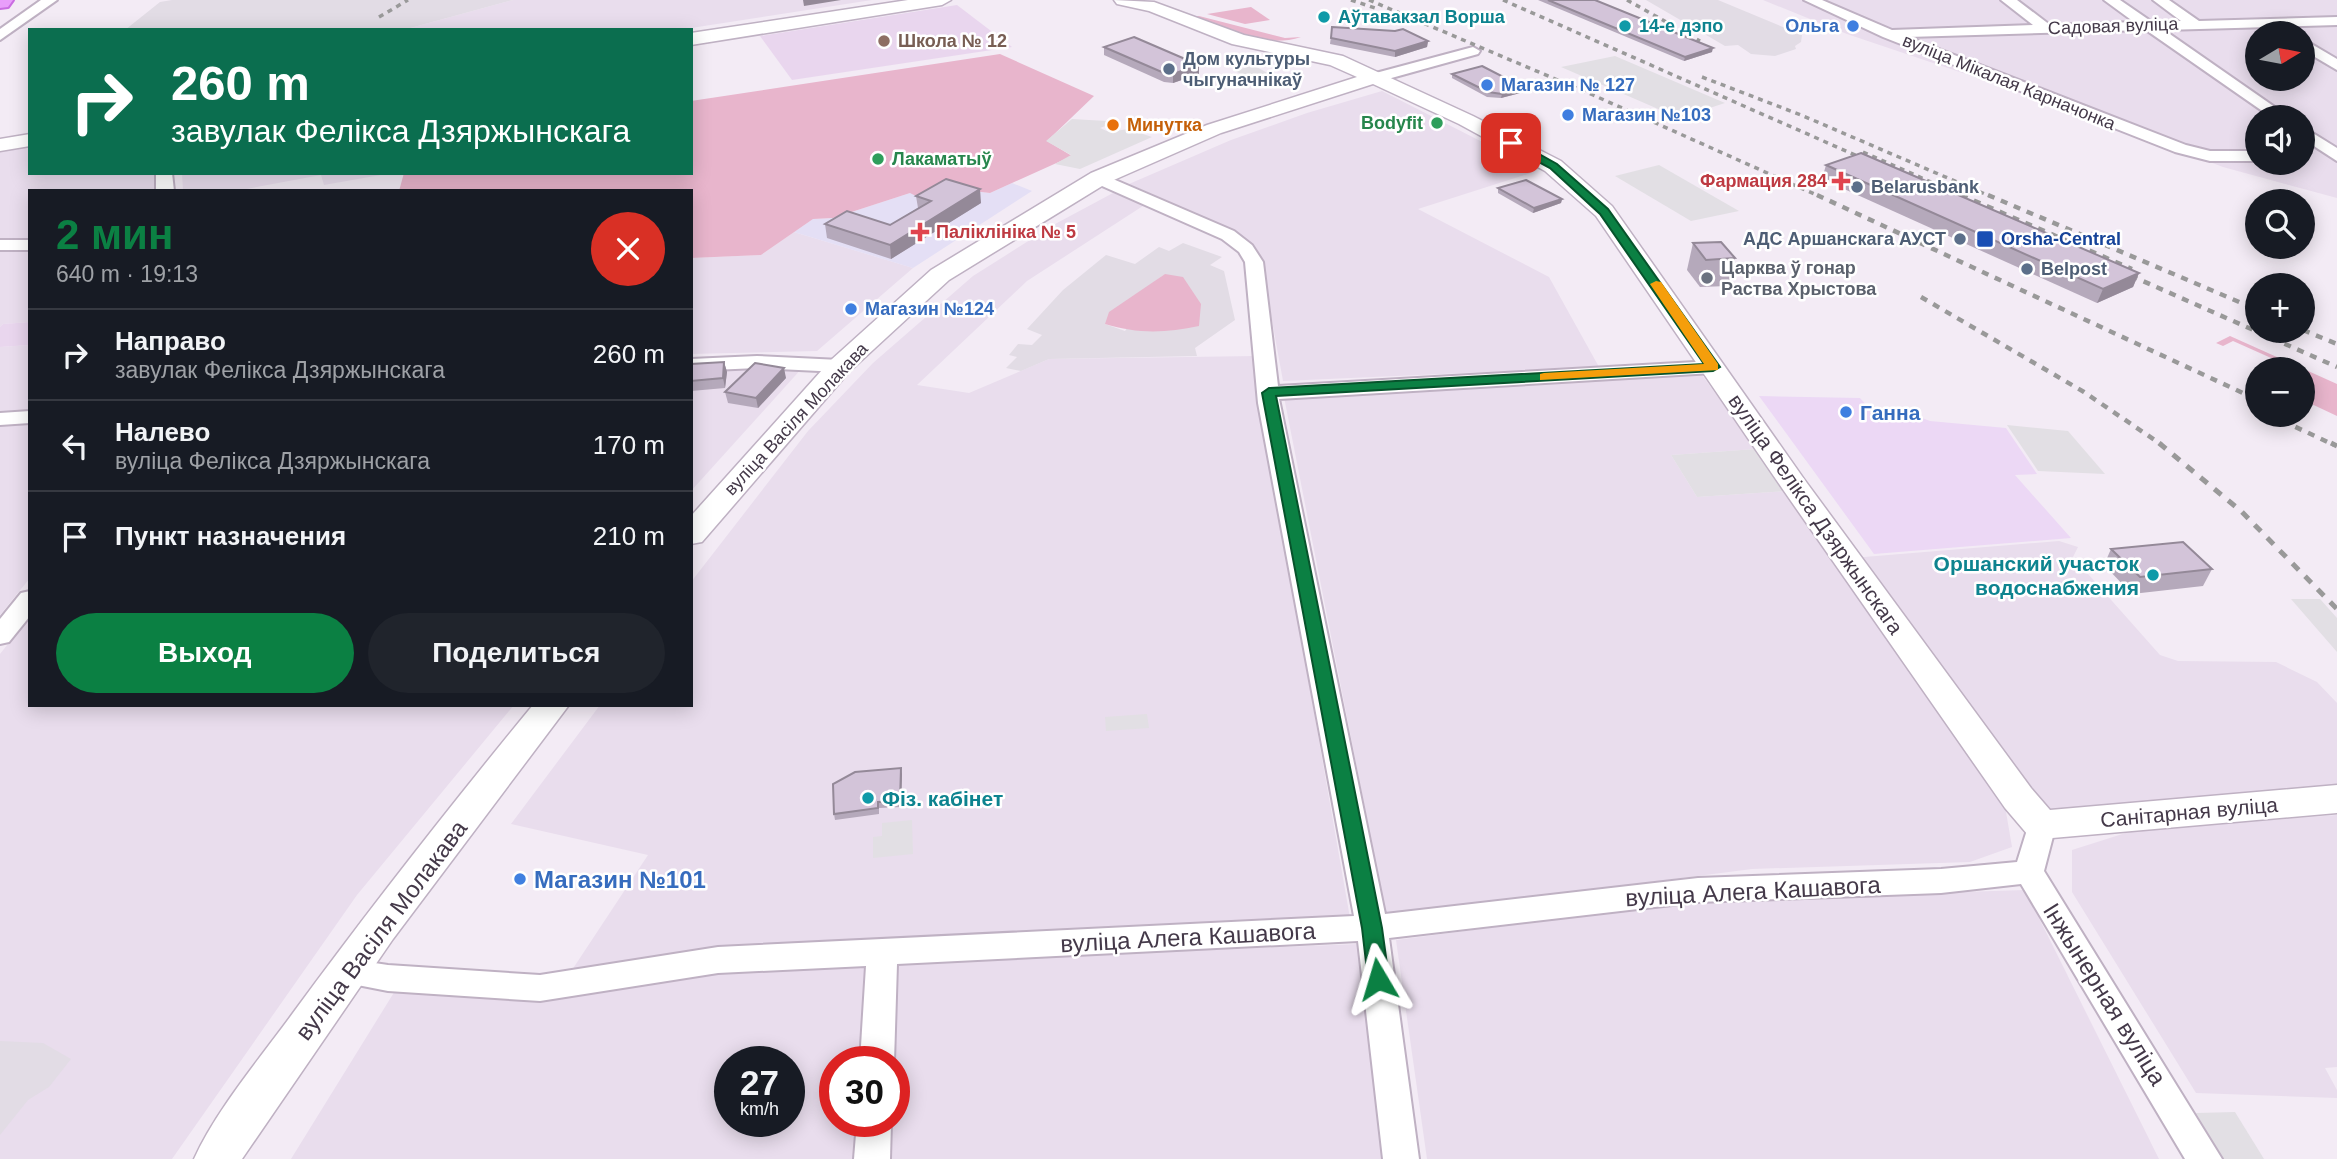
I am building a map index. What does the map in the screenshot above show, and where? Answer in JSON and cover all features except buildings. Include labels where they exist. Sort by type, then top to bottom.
[{"type":"street","points":[[0,36],[50,0]]},
{"type":"street","points":[[693,38],[942,0]]},
{"type":"street","name":"вуліца Фелікса Дзяржынскага","points":[[1123,0],[1154,7],[1239,40],[1326,57],[1377,77],[1542,158],[1604,211],[1794,485],[2018,798],[2041,825]]},
{"type":"street","name":"вуліца Мікалая Карначонка","points":[[1811,0],[1888,34],[2181,149],[2210,156],[2245,156]]},
{"type":"street","points":[[2008,0],[2046,28]]},
{"type":"street","points":[[2112,0],[2264,105]]},
{"type":"street","points":[[2160,0],[2195,24]]},
{"type":"street","name":"Садовая вуліца","points":[[2315,21],[2337,21]]},
{"type":"street","name":"Садовая вуліца","points":[[1888,34],[2245,23]]},
{"type":"street","name":"вуліца Васіля Молакава","points":[[693,533],[840,366],[940,275],[1099,178],[1227,124],[1377,77],[1473,51]]},
{"type":"street","points":[[2315,51],[2337,66]]},
{"type":"street","points":[[0,145],[28,140]]},
{"type":"street","points":[[2315,141],[2337,157]]},
{"type":"street","points":[[2315,157],[2337,157]]},
{"type":"street","points":[[1099,178],[1195,218],[1228,235],[1245,249],[1254,262],[1269,393],[1372,928],[1401,1159]]},
{"type":"street","points":[[0,245],[28,245]]},
{"type":"street","points":[[693,365],[757,362],[840,366]]},
{"type":"street","points":[[1269,393],[1713,367]]},
{"type":"street","points":[[0,419],[28,416]]},
{"type":"street","points":[[0,636],[28,601]]},
{"type":"street","name":"вуліца Васіля Молакава","points":[[217,1159],[262,1090],[389,915],[550,707]]},
{"type":"street","name":"Санітарная вуліца","points":[[2041,825],[2337,799]]},
{"type":"street","points":[[2029,872],[2041,825]]},
{"type":"street","name":"вуліца Алега Кашавога","points":[[348,972],[388,978],[540,988],[718,960],[1372,928],[1698,890],[1941,881],[2029,872]]},
{"type":"street","name":"Інжынерная вуліца","points":[[2029,872],[2204,1159]]},
{"type":"street","points":[[878,1046],[882,953]]},
{"type":"street","points":[[872,1159],[873,1137]]},
{"type":"shaded area","points":[[513,0],[872,0],[691,28],[410,28]]},
{"type":"shaded area","points":[[513,0],[410,28],[128,28],[160,2]]},
{"type":"shaded area","points":[[1646,0],[1718,0],[1802,35],[1801,42],[1795,46],[1796,49],[1775,56],[1751,54],[1738,45],[1725,46]]},
{"type":"shaded area","points":[[1763,0],[2337,0],[2337,198],[2315,192],[2315,189],[2304,189],[2252,175],[2315,175],[2315,105],[2245,105],[2245,173],[2067,108],[1847,34]]},
{"type":"shaded area","name":"Школа № 12","points":[[957,5],[1012,47],[792,80],[760,36]]},
{"type":"shaded area","points":[[1251,7],[1270,20],[1245,24],[1207,14]]},
{"type":"shaded area","points":[[1194,17],[1285,38],[1301,37],[1274,41],[1260,39]]},
{"type":"shaded area","name":"Лакаматыў","points":[[1000,54],[1094,96],[1047,141],[1072,156],[990,193],[948,188],[916,196],[910,193],[833,218],[813,219],[761,255],[693,258],[693,189],[400,189],[403,175],[693,175],[693,101]]},
{"type":"shaded area","points":[[1615,56],[1725,103],[1679,118],[1561,67]]},
{"type":"shaded area","points":[[1253,65],[1291,86],[1267,87],[1235,71]]},
{"type":"shaded area","points":[[1382,91],[1504,153],[1531,173],[1418,209],[1549,277],[1599,367],[1283,381],[1260,255],[1233,230],[1129,184],[1231,140],[1307,113]]},
{"type":"shaded area","points":[[1072,119],[1106,121],[1113,123],[1100,128],[1109,132],[1128,129],[1152,137],[1080,169],[1055,164],[1071,155],[1046,141]]},
{"type":"shaded area","points":[[28,147],[28,175],[160,175],[161,189],[28,189],[28,241],[0,242],[0,152]]},
{"type":"shaded area","points":[[1659,165],[1739,211],[1691,221],[1615,176]]},
{"type":"shaded area","points":[[182,175],[321,175],[247,189],[183,189]]},
{"type":"shaded area","points":[[321,175],[381,175],[324,185]]},
{"type":"shaded area","points":[[1012,183],[1032,191],[913,268],[794,232],[813,219],[833,218],[910,193],[948,188],[990,193]]},
{"type":"shaded area","points":[[1113,193],[1146,204],[1027,281],[917,385],[969,393],[1049,359],[1256,356],[1258,392],[1350,918],[572,970],[648,855],[511,824],[599,707],[693,707],[693,579],[808,431],[873,363],[973,276],[1057,223]]},
{"type":"shaded area","points":[[794,232],[913,268],[817,351],[693,354],[693,258],[761,255]]},
{"type":"shaded area","points":[[1183,243],[1222,257],[1210,265],[1224,271],[1235,320],[1195,348],[1197,356],[1049,359],[1021,371],[1006,368],[1017,357],[1009,355],[1018,344],[1032,345],[1042,335],[1027,329],[1063,290],[1106,255],[1135,264],[1159,247],[1169,251]],"holes":[[[1165,274],[1125,331],[1105,324]]]},
{"type":"shaded area","points":[[28,250],[28,322],[3,324],[0,327],[0,251]]},
{"type":"shaded area","points":[[1165,274],[1183,277],[1201,304],[1199,326],[1152,331],[1129,330],[1105,324],[1109,312]]},
{"type":"shaded area","points":[[28,322],[28,345],[0,347],[0,327],[3,324]]},
{"type":"shaded area","points":[[2230,336],[2277,357],[2269,357],[2233,341],[2223,346],[2216,343]]},
{"type":"shaded area","points":[[28,345],[28,414],[0,416],[0,347]]},
{"type":"shaded area","points":[[803,367],[693,489],[693,369]]},
{"type":"shaded area","points":[[2315,374],[2337,384],[2337,416],[2315,406]]},
{"type":"shaded area","points":[[1702,375],[1756,449],[1671,455],[1697,497],[1786,491],[2005,806],[2012,847],[1970,862],[1752,869],[1386,916],[1284,397]]},
{"type":"shaded area","points":[[1759,396],[1860,398],[1874,414],[1904,411],[1930,421],[2006,428],[2037,474],[2015,475],[2071,538],[1874,554]]},
{"type":"shaded area","points":[[28,422],[28,580],[0,615],[0,424]]},
{"type":"shaded area","points":[[2007,425],[2068,431],[2105,474],[2038,471]]},
{"type":"shaded area","points":[[1756,449],[1786,491],[1697,497],[1671,455]]},
{"type":"shaded area","points":[[2059,541],[2078,547],[2073,557],[2160,655],[2178,661],[2276,662],[2317,682],[2337,703],[2337,787],[2048,810],[1852,558]]},
{"type":"shaded area","points":[[2291,599],[2320,599],[2337,618],[2337,652]]},
{"type":"shaded area","points":[[28,619],[28,707],[512,707],[357,895],[172,1159],[0,1159],[0,654]]},
{"type":"shaded area","points":[[1147,714],[1149,728],[1106,731],[1105,717]]},
{"type":"shaded area","points":[[2337,815],[2337,1067],[2325,1068],[2337,1090],[2337,1098],[2196,1093],[2072,892],[2072,850],[2135,830]]},
{"type":"shaded area","points":[[912,820],[913,854],[873,858],[873,837],[882,836],[882,823]]},
{"type":"shaded area","points":[[2025,890],[2159,1159],[1427,1159],[1396,940],[1704,900]]},
{"type":"shaded area","points":[[1358,944],[1383,1159],[880,1159],[881,1137],[910,1137],[910,1046],[888,1046],[894,962]]},
{"type":"shaded area","points":[[871,963],[865,1046],[819,1046],[819,1137],[859,1137],[857,1159],[291,1159],[398,986],[559,999],[727,971]]},
{"type":"shaded area","points":[[0,1041],[43,1043],[71,1059],[49,1087],[28,1100],[0,1135]]},
{"type":"shaded area","points":[[2235,1112],[2264,1159],[2223,1159],[2196,1113]]},
{"type":"railway","points":[[379,17],[408,0]]},
{"type":"railway","points":[[1351,0],[1378,9]]},
{"type":"railway","points":[[1369,0],[1593,95],[1821,197]]},
{"type":"railway","points":[[1503,0],[1871,162]]},
{"type":"railway","points":[[1627,0],[1700,41]]},
{"type":"railway","points":[[1702,77],[1801,115],[1992,197]]},
{"type":"railway","points":[[1863,152],[1965,197]]},
{"type":"railway","points":[[1817,195],[2245,394]]},
{"type":"railway","points":[[1961,195],[2132,269]]},
{"type":"railway","points":[[1988,195],[2245,304]]},
{"type":"railway","points":[[2118,270],[2337,367]]},
{"type":"railway","points":[[1921,297],[2084,392],[2162,445]]},
{"type":"railway","points":[[2315,335],[2337,344]]},
{"type":"railway","points":[[2296,427],[2334,445]]},
{"type":"railway","points":[[2159,443],[2242,512],[2337,609]]},
{"type":"railway","points":[[2331,443],[2337,446]]},
{"type":"slow traffic","points":[[1544,377],[1713,367],[1656,284]]},
{"type":"place","name":"Аўтавакзал Ворша","points":[[1324,17]]},
{"type":"place","name":"14-е дэпо","points":[[1625,26]]},
{"type":"place","name":"Ольга","points":[[1853,26]]},
{"type":"place","name":"Школа № 12","points":[[884,41]]},
{"type":"place","name":"Дом культуры чыгуначнікаў","points":[[1169,69]]},
{"type":"place","name":"Магазин № 127","points":[[1487,85]]},
{"type":"place","name":"Магазин №103","points":[[1568,115]]},
{"type":"place","name":"Bodyfit","points":[[1437,123]]},
{"type":"place","name":"Минутка","points":[[1113,125]]},
{"type":"place","name":"Лакаматыў","points":[[878,159]]},
{"type":"place","name":"Фармация 284","points":[[1841,181]]},
{"type":"place","name":"Belarusbank","points":[[1857,187]]},
{"type":"place","name":"Паліклініка № 5","points":[[920,232]]},
{"type":"place","name":"АДС Аршанскага АУСТ","points":[[1960,239]]},
{"type":"place","name":"Orsha-Central","points":[[1985,239]]},
{"type":"place","name":"Belpost","points":[[2027,269]]},
{"type":"place","name":"Царква ў гонар Раства Хрыстова","points":[[1707,278]]},
{"type":"place","name":"Магазин №124","points":[[851,309]]},
{"type":"place","name":"Ганна","points":[[1846,412]]},
{"type":"place","name":"Оршанский участок водоснабжения","points":[[2153,575]]},
{"type":"place","name":"Фіз. кабінет","points":[[868,798]]},
{"type":"place","name":"Магазин №101","points":[[520,879]]},
{"type":"route","points":[[1378,979],[1372,928],[1269,393],[1713,367],[1604,211],[1553,166],[1511,143]]}]
